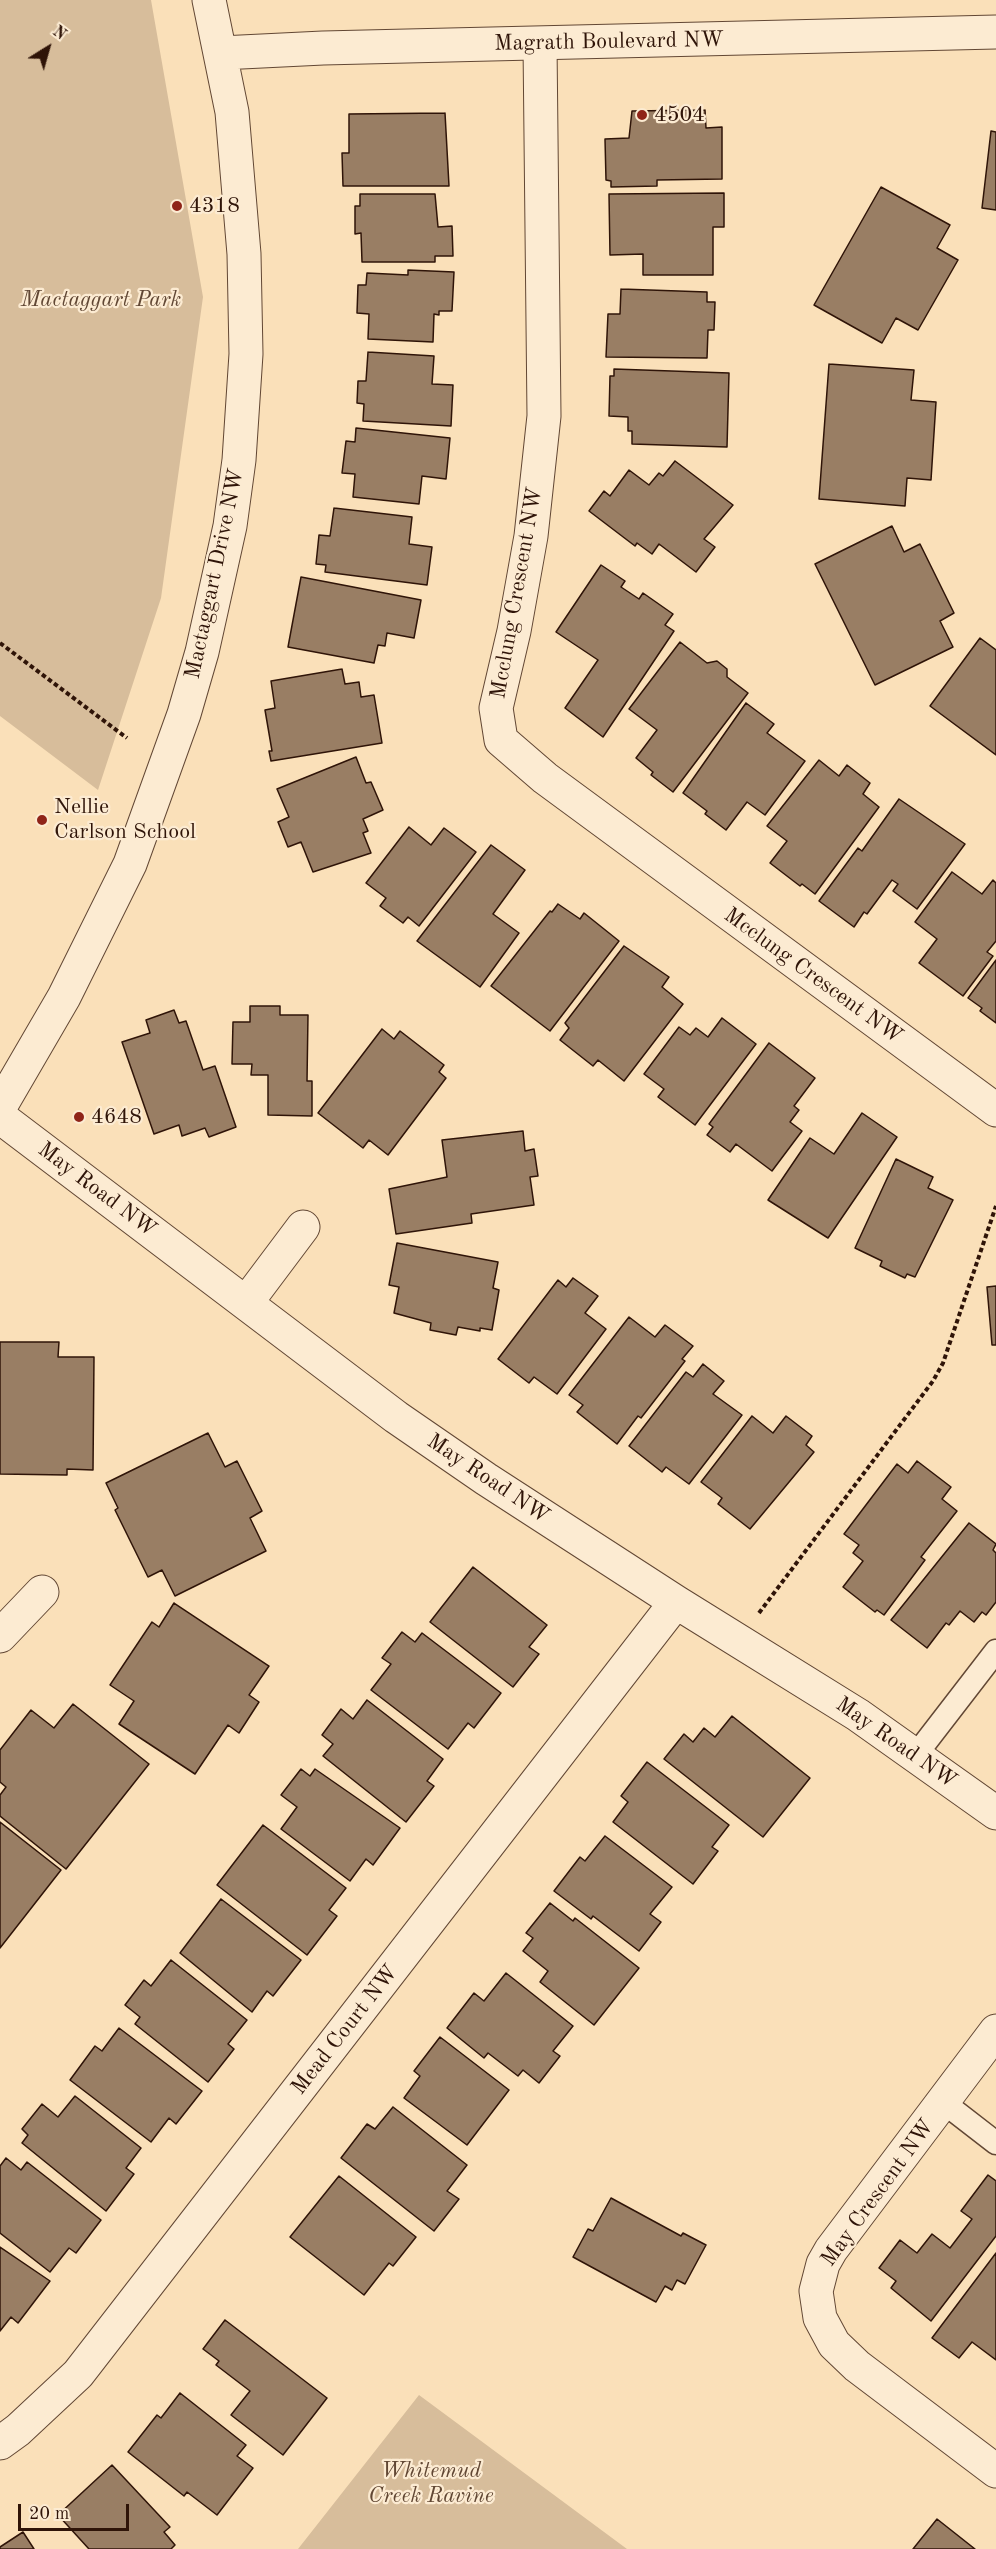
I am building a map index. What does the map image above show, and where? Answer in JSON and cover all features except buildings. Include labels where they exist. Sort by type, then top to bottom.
[{"type":"street","name":"Mactaggart Drive NW","points":[[0,1107],[64,997],[130,864],[184,714],[202,652],[228,536],[239,459],[246,354],[239,180],[221,53],[209,0]]},
{"type":"street","name":"Magrath Boulevard NW","points":[[221,53],[323,48],[996,32]]},
{"type":"street","name":"Mcclung Crescent NW","points":[[540,44],[544,416],[531,536],[514,631],[496,708],[501,740],[545,778],[996,1110]]},
{"type":"street","name":"May Road NW","points":[[0,1117],[396,1417],[486,1479],[676,1602],[858,1715],[996,1813]]},
{"type":"street","points":[[246,1303],[303,1227]]},
{"type":"street","points":[[0,1636],[42,1592]]},
{"type":"street","name":"Mead Court NW","points":[[6,2430],[78,2374],[676,1602]]},
{"type":"street","name":"May Crescent NW","points":[[996,2031],[831,2250],[818,2277],[817,2303],[825,2331],[857,2366],[996,2471]]},
{"type":"lane","points":[[915,1756],[996,1652]]},
{"type":"lane","points":[[943,2102],[996,2143]]},
{"type":"path","points":[[0,643],[127,738]]},
{"type":"path","points":[[738,1640],[933,1381],[943,1363],[996,1206]]},
{"type":"green space","name":"Mactaggart Park","points":[[0,0],[151,0],[203,297],[161,598],[98,790],[0,716]]},
{"type":"green space","name":"Whitemud Creek Ravine","points":[[419,2395],[627,2549],[298,2549]]},
{"type":"place","name":"4504","points":[[642,115]]},
{"type":"place","name":"4318","points":[[177,206]]},
{"type":"place","name":"Nellie Carlson School","points":[[42,820]]},
{"type":"place","name":"4648","points":[[79,1117]]}]
